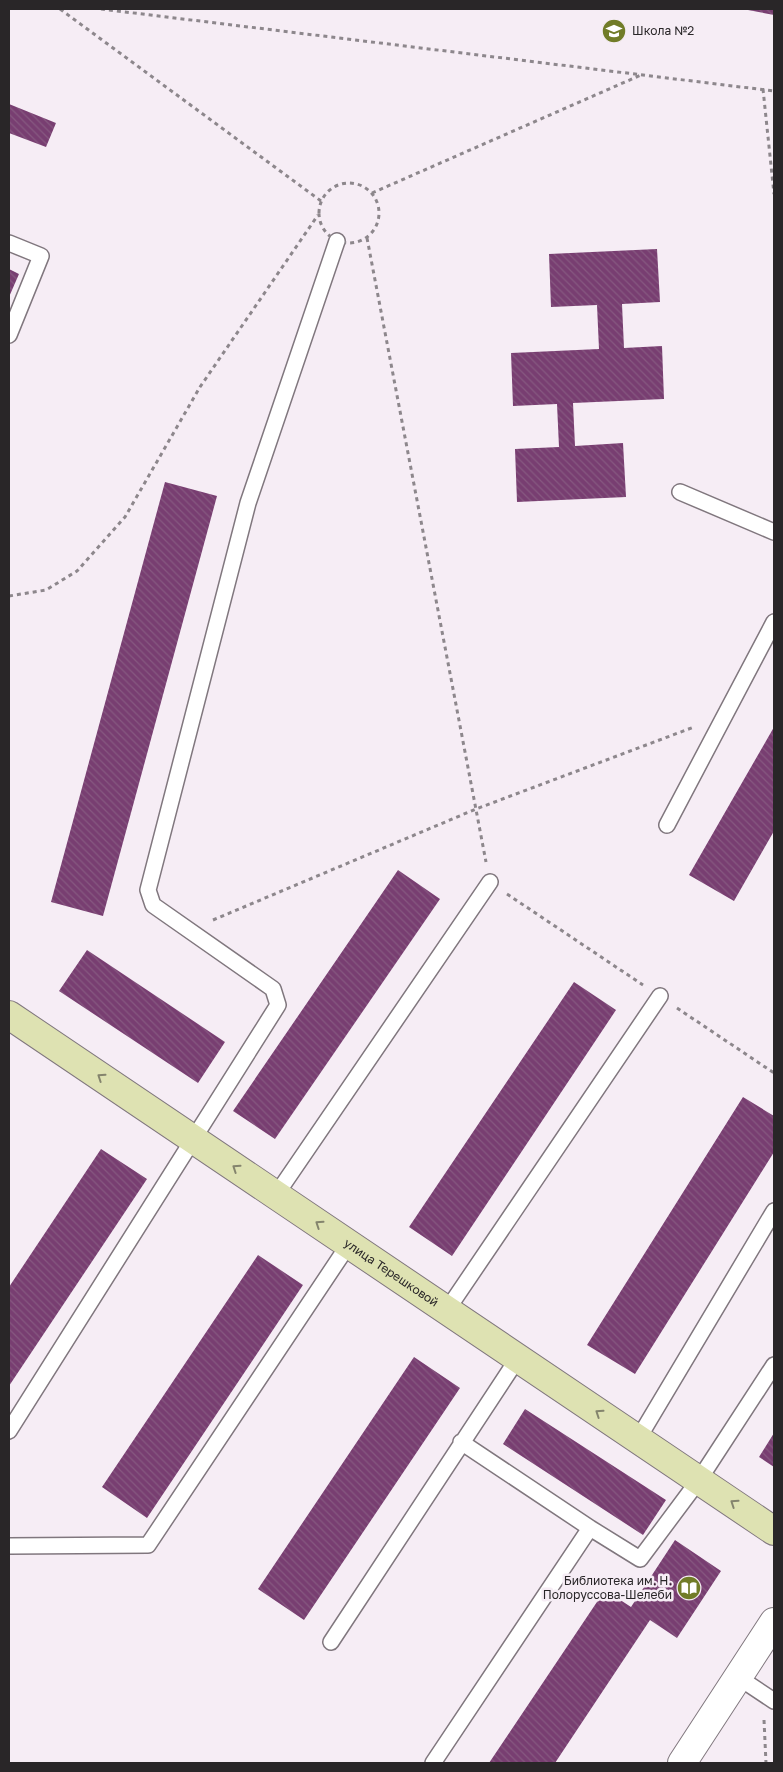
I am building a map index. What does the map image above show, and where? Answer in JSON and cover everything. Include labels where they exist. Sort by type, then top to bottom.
[{"type":"street","name":"улица Терешковой","points":[[9,1015],[774,1531]]},
{"type":"street","points":[[682,1763],[774,1622]]},
{"type":"lane","points":[[9,1431],[192,1138],[278,1005],[273,989],[153,905],[148,890],[248,503],[337,241]]},
{"type":"lane","points":[[9,243],[41,256],[9,335]]},
{"type":"lane","points":[[680,492],[774,532]]},
{"type":"lane","points":[[667,825],[774,622]]},
{"type":"lane","points":[[276,1195],[490,882]]},
{"type":"lane","points":[[446,1310],[660,996]]},
{"type":"lane","points":[[638,1439],[774,1211]]},
{"type":"lane","points":[[9,1546],[148,1545],[349,1244]]},
{"type":"lane","points":[[331,1642],[518,1358]]},
{"type":"lane","points":[[461,1442],[640,1559],[699,1480],[774,1365]]},
{"type":"lane","points":[[433,1763],[590,1528]]},
{"type":"lane","points":[[738,1678],[774,1701]]},
{"type":"path","points":[[60,9],[321,201]]},
{"type":"path","points":[[101,9],[774,91]]},
{"type":"path","points":[[372,193],[643,75]]},
{"type":"path","points":[[763,89],[774,194]]},
{"type":"path","points":[[9,596],[46,590],[77,571],[124,517],[200,387],[318,215],[321,201],[335,186],[344,183],[355,183],[372,193],[377,202],[378,222],[367,238],[357,243],[337,241],[324,231],[318,215]]},
{"type":"path","points":[[367,238],[490,882],[774,1073]]},
{"type":"path","points":[[189,930],[476,809],[725,715]]},
{"type":"building","points":[[749,9],[774,9],[774,15],[748,10]]},
{"type":"building","points":[[9,104],[56,123],[46,147],[9,133]]},
{"type":"building","points":[[657,249],[660,302],[622,304],[624,348],[662,346],[664,399],[573,403],[575,446],[623,443],[626,497],[517,502],[515,449],[559,447],[557,404],[513,406],[511,353],[599,349],[597,305],[551,307],[549,254]]},
{"type":"building","points":[[9,269],[19,274],[9,297]]},
{"type":"building","points":[[165,482],[217,496],[103,916],[51,902]]},
{"type":"building","points":[[774,727],[774,831],[734,901],[689,875]]},
{"type":"building","points":[[398,870],[440,899],[275,1139],[233,1111]]},
{"type":"building","points":[[87,950],[225,1042],[198,1083],[59,991]]},
{"type":"building","points":[[574,982],[616,1010],[452,1256],[409,1227]]},
{"type":"building","points":[[743,1097],[774,1116],[774,1152],[635,1374],[587,1345]]},
{"type":"building","points":[[101,1149],[147,1179],[9,1386],[9,1287]]},
{"type":"building","points":[[258,1255],[303,1285],[147,1518],[102,1487]]},
{"type":"building","points":[[414,1357],[460,1388],[304,1620],[258,1589]]},
{"type":"building","points":[[525,1409],[666,1500],[643,1535],[503,1444]]},
{"type":"building","points":[[774,1433],[774,1467],[759,1457]]},
{"type":"building","points":[[675,1540],[721,1571],[677,1638],[650,1620],[555,1763],[489,1763],[605,1590],[631,1607]]},
{"type":"place","name":"Школа №2","points":[[614,31]]},
{"type":"place","name":"Библиотека им. Н. Полоруссова-Шелеби","points":[[689,1588]]}]
